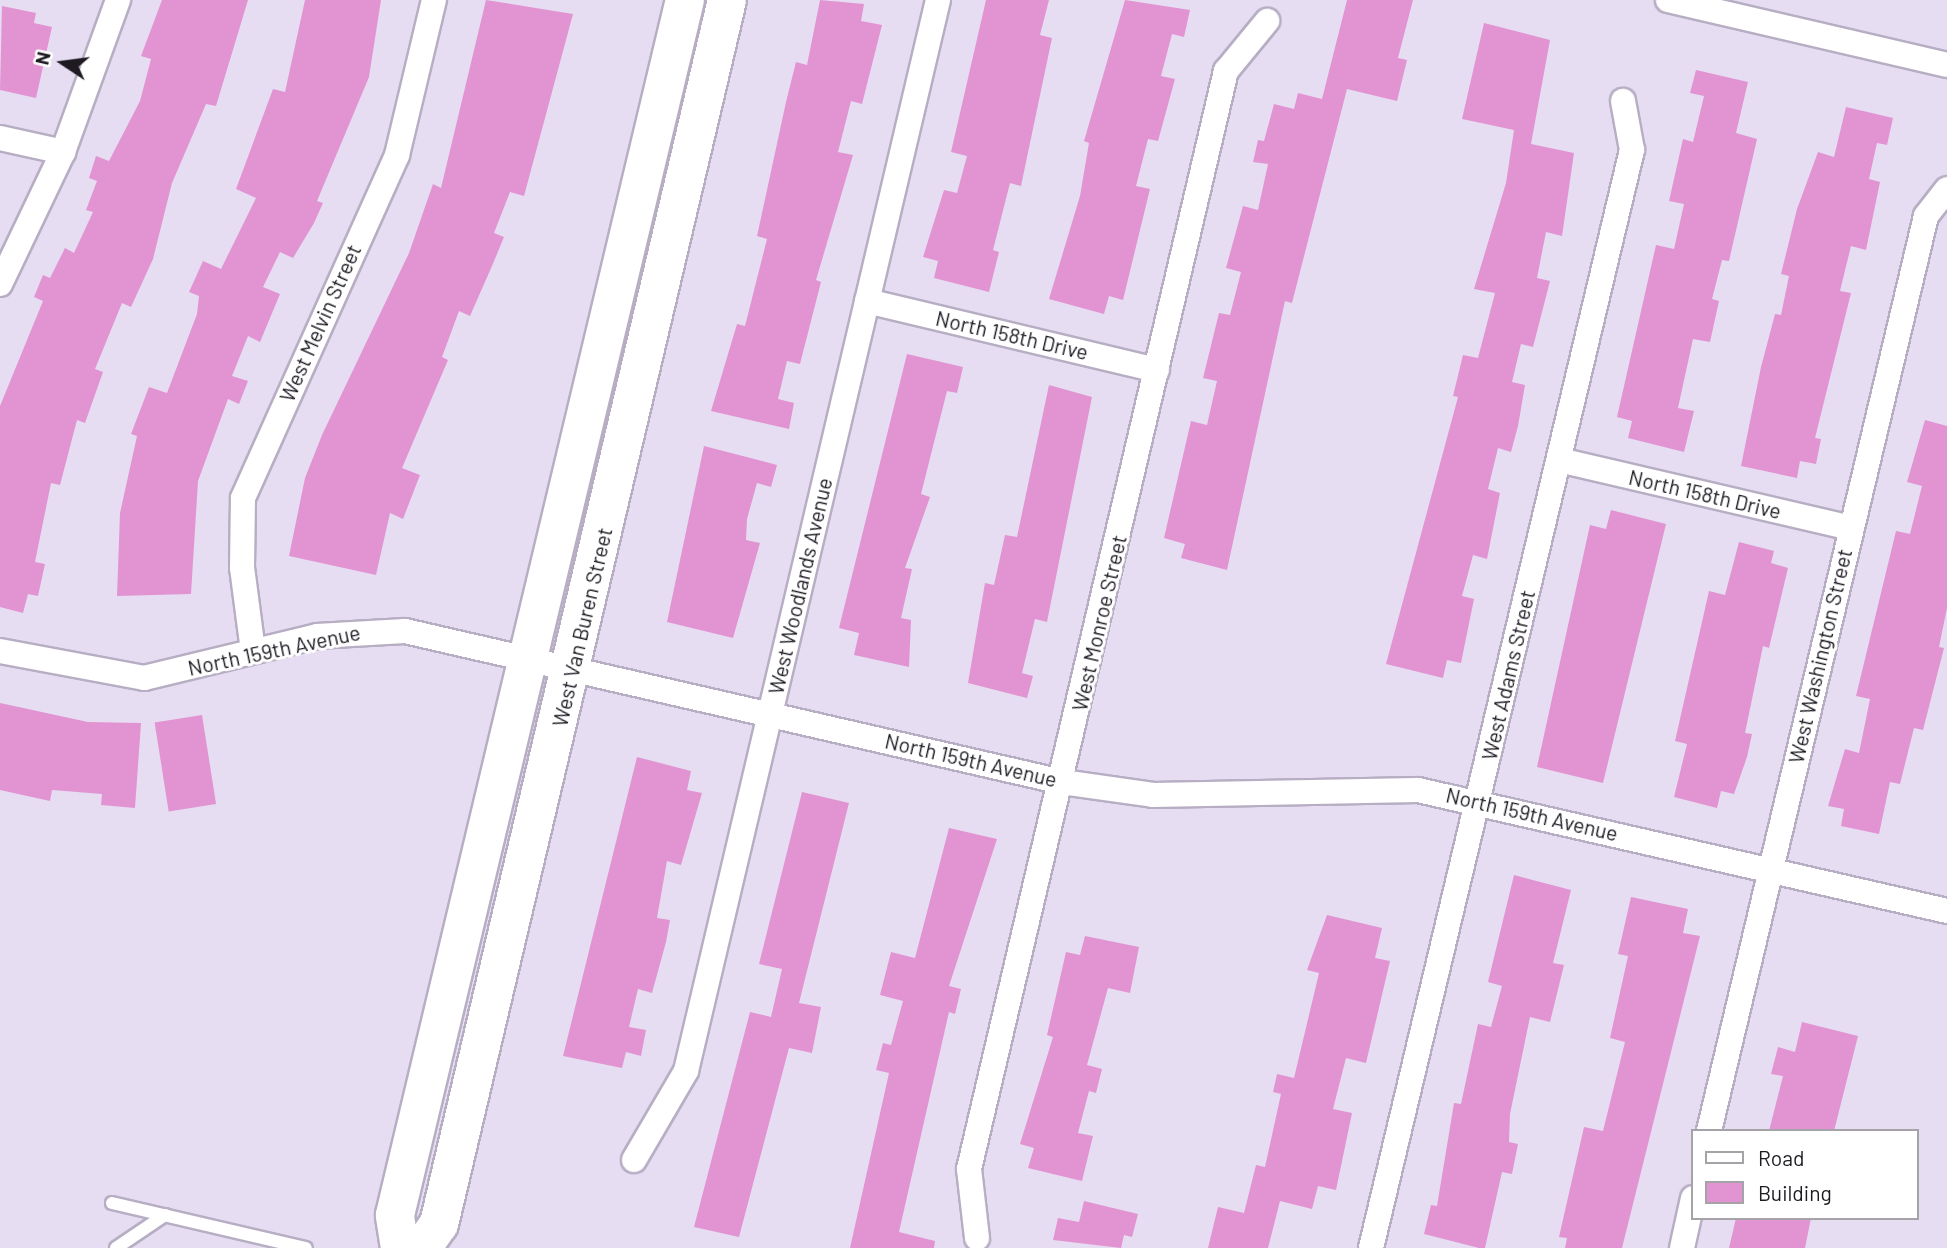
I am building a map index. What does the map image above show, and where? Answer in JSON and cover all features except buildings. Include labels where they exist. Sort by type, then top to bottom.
[{"type":"main road","name":"West Van Buren Street","points":[[400,1248],[395,1215],[531,656],[685,0]]},
{"type":"main road","name":"West Van Buren Street","points":[[422,1248],[439,1224],[573,666],[727,0]]},
{"type":"street","points":[[0,284],[62,152],[118,0]]},
{"type":"street","name":"West Melvin Street","points":[[253,651],[242,568],[243,498],[397,155],[434,0]]},
{"type":"street","name":"West Woodlands Avenue","points":[[634,1160],[686,1072],[937,0]]},
{"type":"street","points":[[1668,0],[1947,65]]},
{"type":"street","name":"West Monroe Street","points":[[978,1238],[969,1169],[1062,782],[1226,71],[1267,21]]},
{"type":"street","name":"West Adams Street","points":[[1371,1248],[1632,150],[1623,101]]},
{"type":"street","points":[[0,138],[62,152]]},
{"type":"street","name":"West Washington Street","points":[[1709,1129],[1926,216],[1947,189]]},
{"type":"street","name":"North 158th Drive","points":[[867,300],[1157,370]]},
{"type":"street","name":"North 158th Drive","points":[[1559,460],[1851,528]]},
{"type":"street","name":"North 159th Avenue","points":[[0,651],[144,678],[253,651],[384,630],[531,656],[1062,782],[1153,795],[1418,790],[1478,801],[1947,911]]},
{"type":"street","points":[[1682,1248],[1692,1203]]},
{"type":"lane","points":[[112,1203],[306,1248]]},
{"type":"lane","points":[[117,1248],[165,1215]]}]
